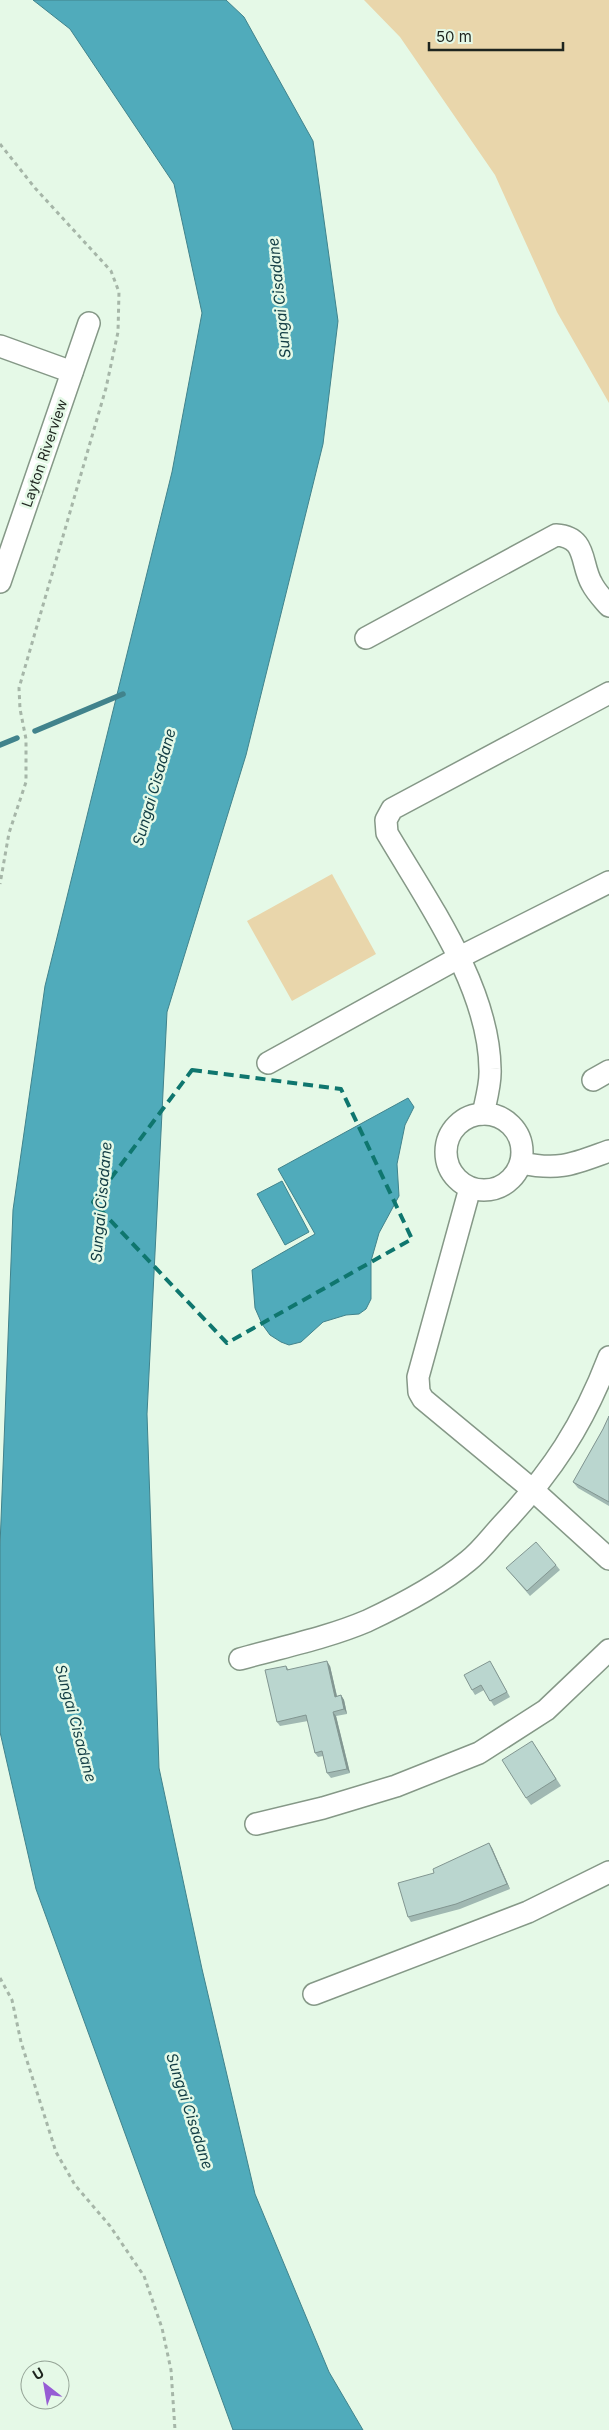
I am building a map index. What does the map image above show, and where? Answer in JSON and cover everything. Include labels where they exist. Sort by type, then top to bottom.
[{"type":"street","name":"Layton Riverview","points":[[0,582],[89,323]]},
{"type":"street","points":[[0,346],[72,372]]},
{"type":"street","points":[[366,638],[556,535],[571,538],[578,545],[592,584],[609,606]]},
{"type":"street","points":[[483,1114],[490,1070],[488,1045],[477,1002],[460,957],[387,833],[386,820],[392,809],[609,693]]},
{"type":"street","points":[[268,1063],[460,957],[609,882]]},
{"type":"street","points":[[483,1114],[495,1116],[506,1121],[515,1129],[523,1151],[521,1163],[516,1174],[508,1183],[496,1188],[483,1190],[470,1188],[459,1181],[451,1170],[446,1158],[447,1145],[452,1133],[460,1123],[471,1116],[483,1114]]},
{"type":"street","points":[[521,1163],[544,1168],[568,1166],[609,1151]]},
{"type":"street","points":[[470,1188],[418,1377],[418,1392],[422,1399],[534,1491],[609,1559]]},
{"type":"street","points":[[240,1658],[327,1635],[366,1621],[417,1594],[468,1561],[534,1491],[568,1444],[589,1406],[609,1357]]},
{"type":"street","points":[[256,1824],[323,1808],[396,1786],[479,1753],[546,1710],[609,1650]]},
{"type":"street","points":[[314,1994],[528,1912],[609,1872]]},
{"type":"path","points":[[0,144],[35,188],[110,271],[119,292],[118,332],[106,388],[19,688],[20,709],[26,739],[26,782],[8,833],[0,884]]},
{"type":"path","points":[[0,1978],[12,2000],[20,2042],[56,2152],[75,2185],[110,2226],[144,2276],[166,2345],[171,2370],[175,2430]]},
{"type":"highlighted area","points":[[192,1070],[341,1089],[412,1239],[227,1343],[93,1202]]},
{"type":"shaded area","points":[[364,0],[609,0],[609,403],[557,312],[495,175],[400,37]]},
{"type":"shaded area","points":[[332,874],[376,954],[292,1001],[247,921]]},
{"type":"water","name":"Sungai Cisadane","points":[[33,0],[226,0],[244,17],[313,141],[338,321],[323,444],[246,755],[167,1012],[147,1414],[159,1768],[202,1969],[255,2194],[329,2372],[363,2430],[233,2430],[36,1889],[0,1732],[0,1546],[13,1210],[45,986],[172,472],[202,313],[174,184],[70,29]]},
{"type":"water","points":[[408,1098],[414,1107],[405,1125],[397,1164],[399,1196],[379,1233],[371,1261],[371,1299],[366,1309],[359,1314],[346,1315],[323,1322],[301,1342],[289,1345],[281,1342],[270,1335],[262,1324],[255,1308],[252,1270],[315,1234],[278,1169]]},
{"type":"water","points":[[282,1181],[309,1232],[285,1245],[257,1194]]},
{"type":"building","points":[[609,1416],[609,1502],[573,1482]]},
{"type":"building","points":[[536,1542],[556,1565],[527,1591],[506,1568]]},
{"type":"building","points":[[327,1661],[335,1697],[341,1695],[344,1709],[333,1712],[347,1769],[327,1773],[322,1751],[315,1753],[306,1715],[277,1722],[265,1670],[286,1666],[287,1670]]},
{"type":"building","points":[[490,1661],[507,1692],[490,1701],[481,1685],[472,1690],[464,1675]]},
{"type":"building","points":[[532,1741],[556,1779],[526,1798],[502,1760]]},
{"type":"building","points":[[489,1843],[507,1884],[456,1904],[408,1917],[398,1883],[434,1873],[433,1869]]},
{"type":"waterway","points":[[35,731],[123,694]]},
{"type":"waterway","points":[[0,745],[17,738]]}]
